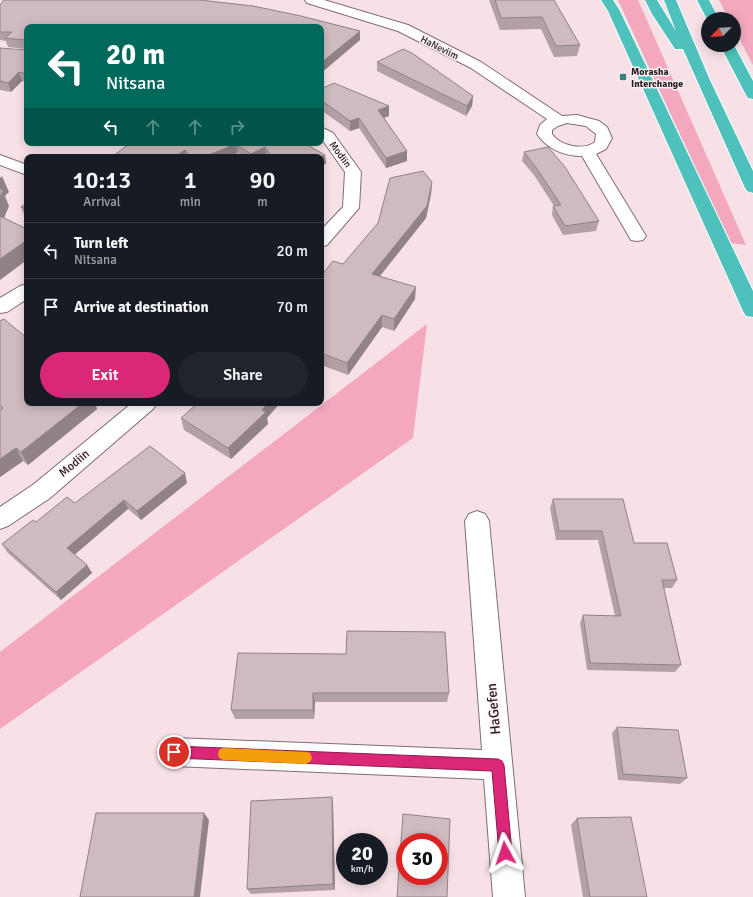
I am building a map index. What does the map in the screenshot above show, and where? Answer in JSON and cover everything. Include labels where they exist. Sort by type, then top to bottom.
[{"type":"highway","points":[[607,0],[614,11],[753,310]]},
{"type":"highway","points":[[651,0],[658,14],[702,78]]},
{"type":"highway","points":[[670,0],[702,78],[753,188]]},
{"type":"highway","points":[[703,0],[709,12]]},
{"type":"highway","points":[[731,52],[753,94]]},
{"type":"street","name":"HaNeviim","points":[[311,0],[403,28],[476,65],[558,120]]},
{"type":"street","points":[[567,118],[582,120],[595,125],[601,129],[605,140],[602,145],[586,151],[566,150],[550,143],[545,138],[544,132],[546,127],[558,120],[567,118]]},
{"type":"street","name":"Modiin","points":[[324,134],[328,136],[353,172],[351,208],[324,237]]},
{"type":"street","points":[[586,151],[637,236]]},
{"type":"street","points":[[0,160],[24,169]]},
{"type":"street","points":[[0,307],[24,292]]},
{"type":"street","name":"Modiin","points":[[0,519],[42,491],[142,406]]},
{"type":"street","name":"HaGefen","points":[[477,521],[509,897]]},
{"type":"street","points":[[174,752],[498,765]]},
{"type":"shaded area","points":[[618,0],[638,0],[746,245],[730,243]]},
{"type":"shaded area","points":[[719,0],[753,0],[753,65],[741,42],[741,12],[725,12]]},
{"type":"shaded area","points":[[427,324],[413,438],[0,729],[0,652],[320,406],[324,406],[324,403]]},
{"type":"building","points":[[4,0],[200,0],[253,6],[360,31],[324,61],[324,24],[24,24],[24,40],[5,38],[12,32],[0,32],[0,5]]},
{"type":"building","points":[[495,0],[554,0],[580,45],[556,46],[542,17],[501,18]]},
{"type":"building","points":[[0,48],[24,50],[24,73],[19,72],[8,83],[0,81]]},
{"type":"building","points":[[403,49],[412,53],[473,96],[467,106],[377,62]]},
{"type":"building","points":[[334,83],[389,106],[378,110],[407,151],[386,158],[359,118],[350,121],[324,102],[324,88]]},
{"type":"building","points":[[126,146],[231,146],[211,154],[188,154],[185,150],[179,154],[116,154]]},
{"type":"building","points":[[239,146],[309,146],[323,154],[270,154],[265,147],[251,154]]},
{"type":"building","points":[[548,147],[565,167],[599,221],[565,226],[553,206],[561,205],[524,152]]},
{"type":"building","points":[[423,171],[432,182],[427,206],[372,274],[416,287],[394,319],[382,315],[347,363],[324,354],[324,272],[333,261],[343,264],[378,223],[390,178]]},
{"type":"building","points":[[0,188],[3,191],[0,197]]},
{"type":"building","points":[[0,216],[24,228],[24,242],[0,259]]},
{"type":"building","points":[[4,319],[24,336],[24,406],[79,406],[21,452],[16,448],[0,459],[0,411],[3,408],[0,405],[0,321]]},
{"type":"building","points":[[195,406],[265,406],[262,410],[266,412],[228,448],[181,418]]},
{"type":"building","points":[[150,446],[185,473],[137,511],[124,500],[67,548],[87,565],[56,592],[2,544],[33,520],[36,522],[67,497],[75,503]]},
{"type":"building","points":[[553,499],[623,499],[634,543],[667,543],[677,580],[662,580],[681,665],[590,663],[583,615],[621,616],[602,531],[559,531]]},
{"type":"building","points":[[347,631],[445,632],[449,693],[313,693],[313,710],[231,710],[238,653],[346,654]]},
{"type":"building","points":[[617,727],[678,730],[687,778],[623,774]]},
{"type":"building","points":[[332,797],[333,884],[247,889],[251,801]]},
{"type":"building","points":[[96,813],[204,813],[194,897],[80,897]]},
{"type":"building","points":[[403,814],[450,819],[448,871],[448,833],[402,833]]},
{"type":"building","points":[[631,817],[647,897],[590,897],[577,818]]},
{"type":"building","points":[[398,885],[447,885],[447,897],[397,897]]},
{"type":"slow traffic","points":[[223,754],[306,758]]},
{"type":"place","name":"Morasha Interchange","points":[[623,77]]},
{"type":"route","points":[[174,752],[498,765],[505,853]]}]
